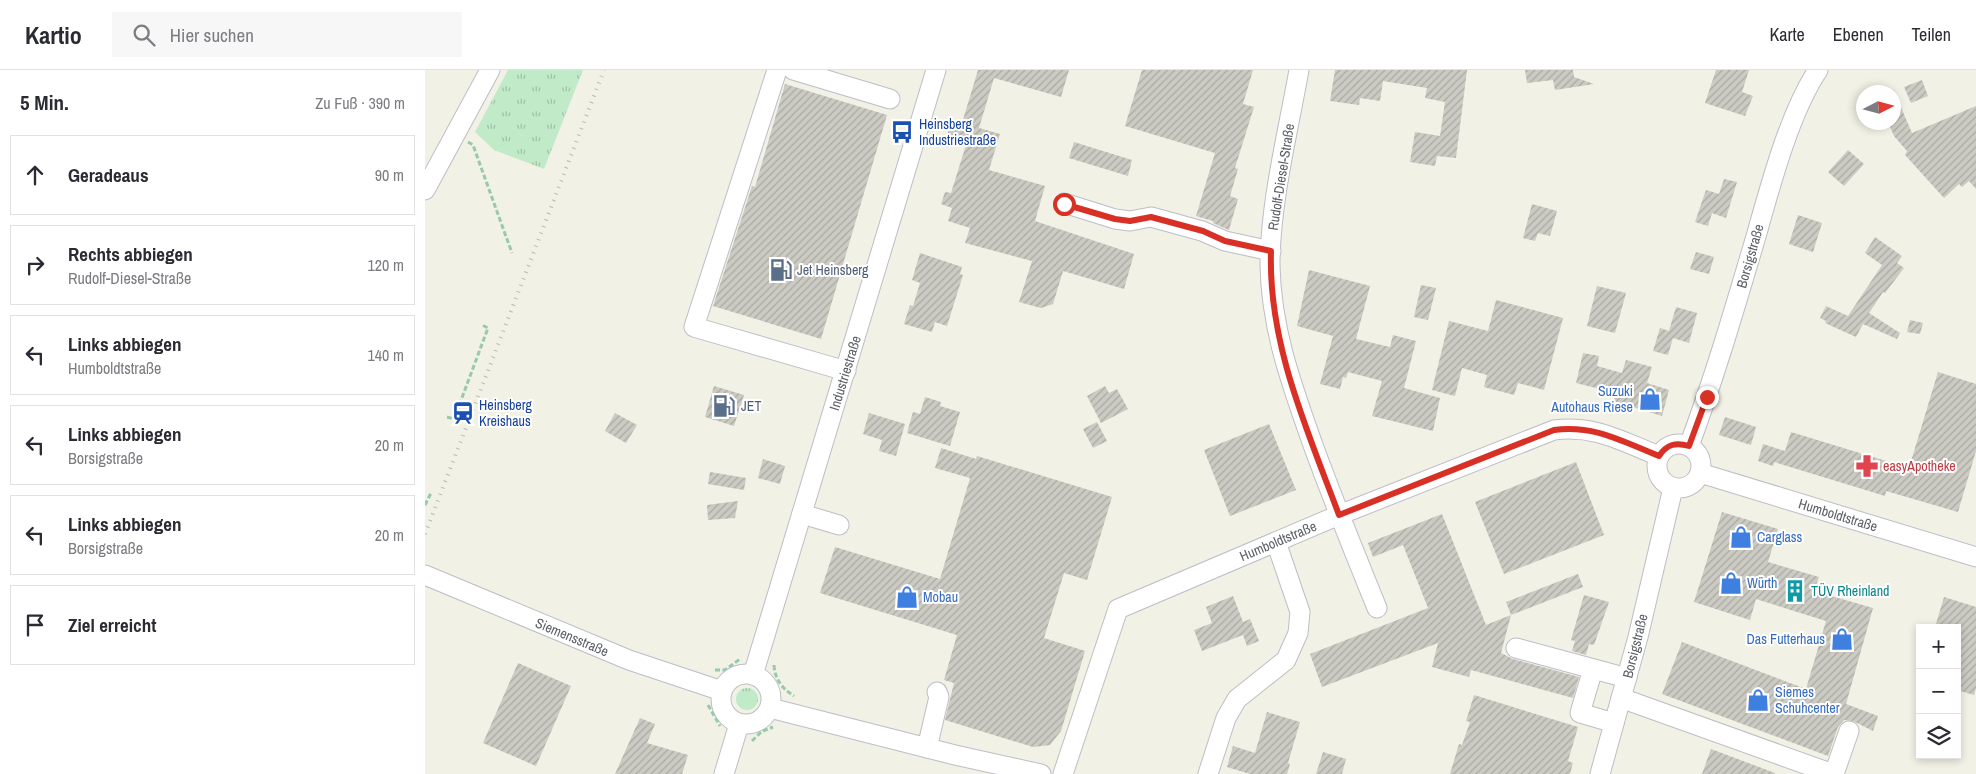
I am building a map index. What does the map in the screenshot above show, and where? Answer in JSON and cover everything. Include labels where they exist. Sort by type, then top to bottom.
[{"type":"street","points":[[425,190],[491,70]]},
{"type":"street","points":[[777,70],[694,326],[845,371]]},
{"type":"street","points":[[793,70],[891,99]]},
{"type":"street","name":"Industriestraße","points":[[753,675],[936,70]]},
{"type":"street","name":"Rudolf-Diesel-Straße","points":[[1299,70],[1271,230],[1273,314],[1287,373],[1339,515],[1377,608]]},
{"type":"street","name":"Borsigstraße","points":[[1689,446],[1707,397],[1774,174],[1794,119],[1818,70]]},
{"type":"street","points":[[1064,204],[1115,219],[1130,221],[1151,217],[1203,231],[1225,241],[1271,251]]},
{"type":"street","name":"Humboldtstraße","points":[[1063,774],[1118,609],[1339,515],[1554,430],[1575,427],[1598,431],[1659,456]]},
{"type":"street","points":[[1683,444],[1689,446],[1699,458],[1700,473],[1697,479],[1686,487],[1673,488],[1667,485],[1658,475],[1656,469],[1659,456],[1669,446],[1683,444]]},
{"type":"street","name":"Humboldtstraße","points":[[1700,473],[1976,557]]},
{"type":"street","name":"Borsigstraße","points":[[1601,774],[1627,678],[1673,488]]},
{"type":"street","points":[[802,514],[839,525]]},
{"type":"street","points":[[1208,774],[1226,718],[1237,699],[1286,660],[1298,633],[1300,612],[1276,542]]},
{"type":"street","name":"Siemensstraße","points":[[425,575],[629,660],[723,692]]},
{"type":"street","points":[[1516,648],[1627,678]]},
{"type":"street","points":[[1593,669],[1580,713],[1614,723]]},
{"type":"street","points":[[741,675],[753,675],[765,682],[771,694],[770,708],[763,718],[752,724],[739,724],[728,716],[722,705],[723,692],[729,681],[741,675]]},
{"type":"street","points":[[927,748],[939,697],[937,692]]},
{"type":"street","points":[[1621,698],[1834,774],[1849,732]]},
{"type":"street","points":[[770,708],[927,748],[1041,774]]},
{"type":"street","points":[[724,774],[739,724]]},
{"type":"path","points":[[455,134],[473,145],[512,253]]},
{"type":"path","points":[[447,417],[454,419],[465,392],[488,328],[482,325]]},
{"type":"path","points":[[425,504],[431,493]]},
{"type":"green space","points":[[508,70],[583,70],[544,169],[494,150],[475,132]]},
{"type":"green space","points":[[747,688],[755,691],[758,699],[755,707],[747,710],[739,707],[736,699],[739,691]]},
{"type":"building","points":[[978,70],[1069,70],[1061,97],[994,78],[979,128],[1000,134],[989,170],[1045,186],[1035,221],[1134,254],[1124,289],[1063,271],[1053,304],[1041,308],[1019,302],[1032,261],[965,243],[970,228],[948,221],[952,208],[941,204],[945,192],[951,193],[966,145],[946,139],[952,119],[962,123]]},
{"type":"building","points":[[1142,70],[1253,70],[1243,104],[1254,107],[1235,168],[1238,169],[1230,196],[1238,199],[1229,230],[1213,223],[1213,221],[1196,216],[1215,153],[1125,126]]},
{"type":"building","points":[[1335,70],[1467,70],[1456,158],[1437,156],[1435,166],[1410,162],[1415,132],[1440,136],[1445,102],[1425,98],[1427,88],[1383,81],[1380,101],[1360,98],[1359,105],[1330,101]]},
{"type":"building","points":[[1525,70],[1573,70],[1574,77],[1594,84],[1555,90],[1553,80],[1527,83]]},
{"type":"building","points":[[1716,70],[1749,70],[1742,92],[1753,96],[1745,116],[1705,103]]},
{"type":"building","points":[[1922,80],[1928,96],[1911,103],[1904,87]]},
{"type":"building","points":[[785,84],[887,115],[821,339],[713,306],[752,186],[755,187]]},
{"type":"building","points":[[1976,106],[1976,189],[1969,181],[1962,187],[1959,184],[1944,198],[1905,155],[1907,151],[1894,136],[1891,130],[1901,130],[1901,108],[1912,133]]},
{"type":"building","points":[[1074,142],[1132,160],[1128,176],[1069,158]]},
{"type":"building","points":[[1848,150],[1864,164],[1844,186],[1828,172]]},
{"type":"building","points":[[1724,179],[1737,182],[1726,218],[1712,213],[1708,226],[1695,222],[1706,190],[1719,194]]},
{"type":"building","points":[[1532,204],[1557,211],[1550,236],[1538,233],[1535,241],[1523,238]]},
{"type":"building","points":[[1798,215],[1822,223],[1813,252],[1789,244]]},
{"type":"building","points":[[1875,237],[1902,256],[1897,263],[1904,268],[1885,293],[1883,292],[1869,313],[1900,333],[1897,339],[1863,324],[1856,337],[1825,323],[1826,321],[1820,318],[1826,306],[1848,316],[1882,265],[1865,253]]},
{"type":"building","points":[[1696,252],[1714,257],[1709,274],[1690,269]]},
{"type":"building","points":[[920,253],[962,267],[960,274],[963,275],[947,326],[935,322],[932,332],[904,324],[910,305],[913,306],[920,283],[912,280]]},
{"type":"building","points":[[1309,270],[1370,286],[1356,339],[1390,347],[1393,335],[1416,341],[1404,388],[1440,398],[1433,431],[1372,416],[1382,381],[1348,372],[1346,378],[1343,377],[1340,389],[1320,384],[1333,336],[1297,326]]},
{"type":"building","points":[[1421,285],[1436,288],[1428,320],[1414,317]]},
{"type":"building","points":[[1597,286],[1626,293],[1615,333],[1587,326]]},
{"type":"building","points":[[1496,300],[1563,318],[1544,390],[1518,383],[1514,395],[1484,387],[1487,375],[1462,368],[1455,396],[1432,390],[1449,321],[1488,331]]},
{"type":"building","points":[[1676,307],[1697,313],[1689,343],[1673,338],[1668,355],[1653,351],[1660,328],[1669,331]]},
{"type":"building","points":[[1910,320],[1923,323],[1920,334],[1907,332]]},
{"type":"building","points":[[1583,353],[1599,356],[1597,366],[1622,373],[1626,360],[1652,367],[1647,383],[1669,390],[1662,416],[1613,401],[1616,393],[1576,383]]},
{"type":"building","points":[[1938,372],[1976,384],[1976,451],[1958,512],[1886,491],[1885,496],[1774,462],[1773,466],[1758,461],[1763,444],[1785,451],[1791,432],[1909,468]]},
{"type":"building","name":"JET","points":[[714,386],[744,395],[734,426],[705,417]]},
{"type":"building","points":[[1105,386],[1109,393],[1117,389],[1128,409],[1101,423],[1087,396]]},
{"type":"building","points":[[925,397],[941,402],[940,406],[960,412],[950,446],[907,433],[913,412],[920,414]]},
{"type":"building","points":[[615,413],[637,425],[626,443],[605,431]]},
{"type":"building","points":[[869,413],[905,424],[896,456],[879,451],[882,440],[863,434]]},
{"type":"building","points":[[1725,417],[1756,427],[1751,445],[1719,435]]},
{"type":"building","points":[[1097,422],[1107,441],[1093,448],[1083,429]]},
{"type":"building","points":[[1269,424],[1296,490],[1230,516],[1204,450]]},
{"type":"building","points":[[941,448],[976,459],[977,456],[1112,497],[1087,580],[1064,573],[1044,638],[1085,651],[1061,731],[1050,745],[1033,747],[945,720],[954,683],[944,680],[957,635],[820,593],[835,547],[940,579],[970,478],[935,468]]},
{"type":"building","points":[[763,459],[785,466],[780,484],[758,478]]},
{"type":"building","points":[[1576,462],[1604,535],[1504,574],[1475,502]]},
{"type":"building","points":[[710,472],[746,478],[744,490],[708,484]]},
{"type":"building","points":[[738,501],[735,518],[708,520],[707,505]]},
{"type":"building","points":[[1722,512],[1778,529],[1768,562],[1819,577],[1814,591],[1873,608],[1846,704],[1878,716],[1873,731],[1853,721],[1844,720],[1838,727],[1828,756],[1662,694],[1682,642],[1806,689],[1826,621],[1756,599],[1750,620],[1694,602]]},
{"type":"building","points":[[1442,514],[1486,625],[1511,615],[1501,653],[1513,659],[1579,677],[1573,698],[1471,670],[1469,677],[1432,667],[1438,643],[1322,687],[1310,654],[1428,608],[1403,545],[1373,557],[1368,543]]},
{"type":"building","points":[[1578,574],[1583,587],[1511,615],[1506,602]]},
{"type":"building","points":[[1584,595],[1609,602],[1594,645],[1589,644],[1586,655],[1572,651],[1575,641],[1571,640]]},
{"type":"building","points":[[1233,596],[1243,622],[1250,619],[1259,641],[1247,646],[1243,635],[1202,651],[1194,630],[1212,623],[1206,607]]},
{"type":"building","points":[[1944,597],[1976,607],[1976,688],[1974,695],[1961,691],[1961,624],[1936,624]]},
{"type":"building","points":[[518,663],[571,686],[536,766],[483,743]]},
{"type":"building","points":[[1474,695],[1578,727],[1568,761],[1573,763],[1570,774],[1450,774],[1459,744],[1462,745],[1470,722],[1466,721]]},
{"type":"building","points":[[1267,712],[1300,722],[1288,763],[1290,764],[1287,774],[1250,774],[1227,767],[1233,746],[1255,753]]},
{"type":"building","points":[[640,718],[655,724],[647,743],[688,755],[682,774],[615,774]]},
{"type":"building","points":[[1711,749],[1775,773],[1775,774],[1702,774]]},
{"type":"building","points":[[1323,752],[1346,759],[1342,774],[1316,774]]},
{"type":"railway","points":[[425,534],[604,70]]},
{"type":"place","name":"Heinsberg Industriestraße","points":[[902,132]]},
{"type":"place","name":"Jet Heinsberg","points":[[781,270]]},
{"type":"place","name":"Suzuki Autohaus Riese","points":[[1650,399]]},
{"type":"place","name":"JET","points":[[724,406]]},
{"type":"place","name":"Heinsberg Kreishaus","points":[[463,413]]},
{"type":"place","name":"easyApotheke","points":[[1867,466]]},
{"type":"place","name":"Carglass","points":[[1741,537]]},
{"type":"place","name":"Würth","points":[[1731,583]]},
{"type":"place","name":"TÜV Rheinland","points":[[1795,591]]},
{"type":"place","name":"Mobau","points":[[907,597]]},
{"type":"place","name":"Das Futterhaus","points":[[1842,639]]},
{"type":"place","name":"Siemes Schuhcenter","points":[[1758,700]]},
{"type":"route","points":[[1064,204],[1115,219],[1130,221],[1151,217],[1203,231],[1225,241],[1271,251],[1273,314],[1287,373],[1339,515],[1554,430],[1575,427],[1598,431],[1659,456],[1669,446],[1675,444],[1689,446],[1707,397]]}]
